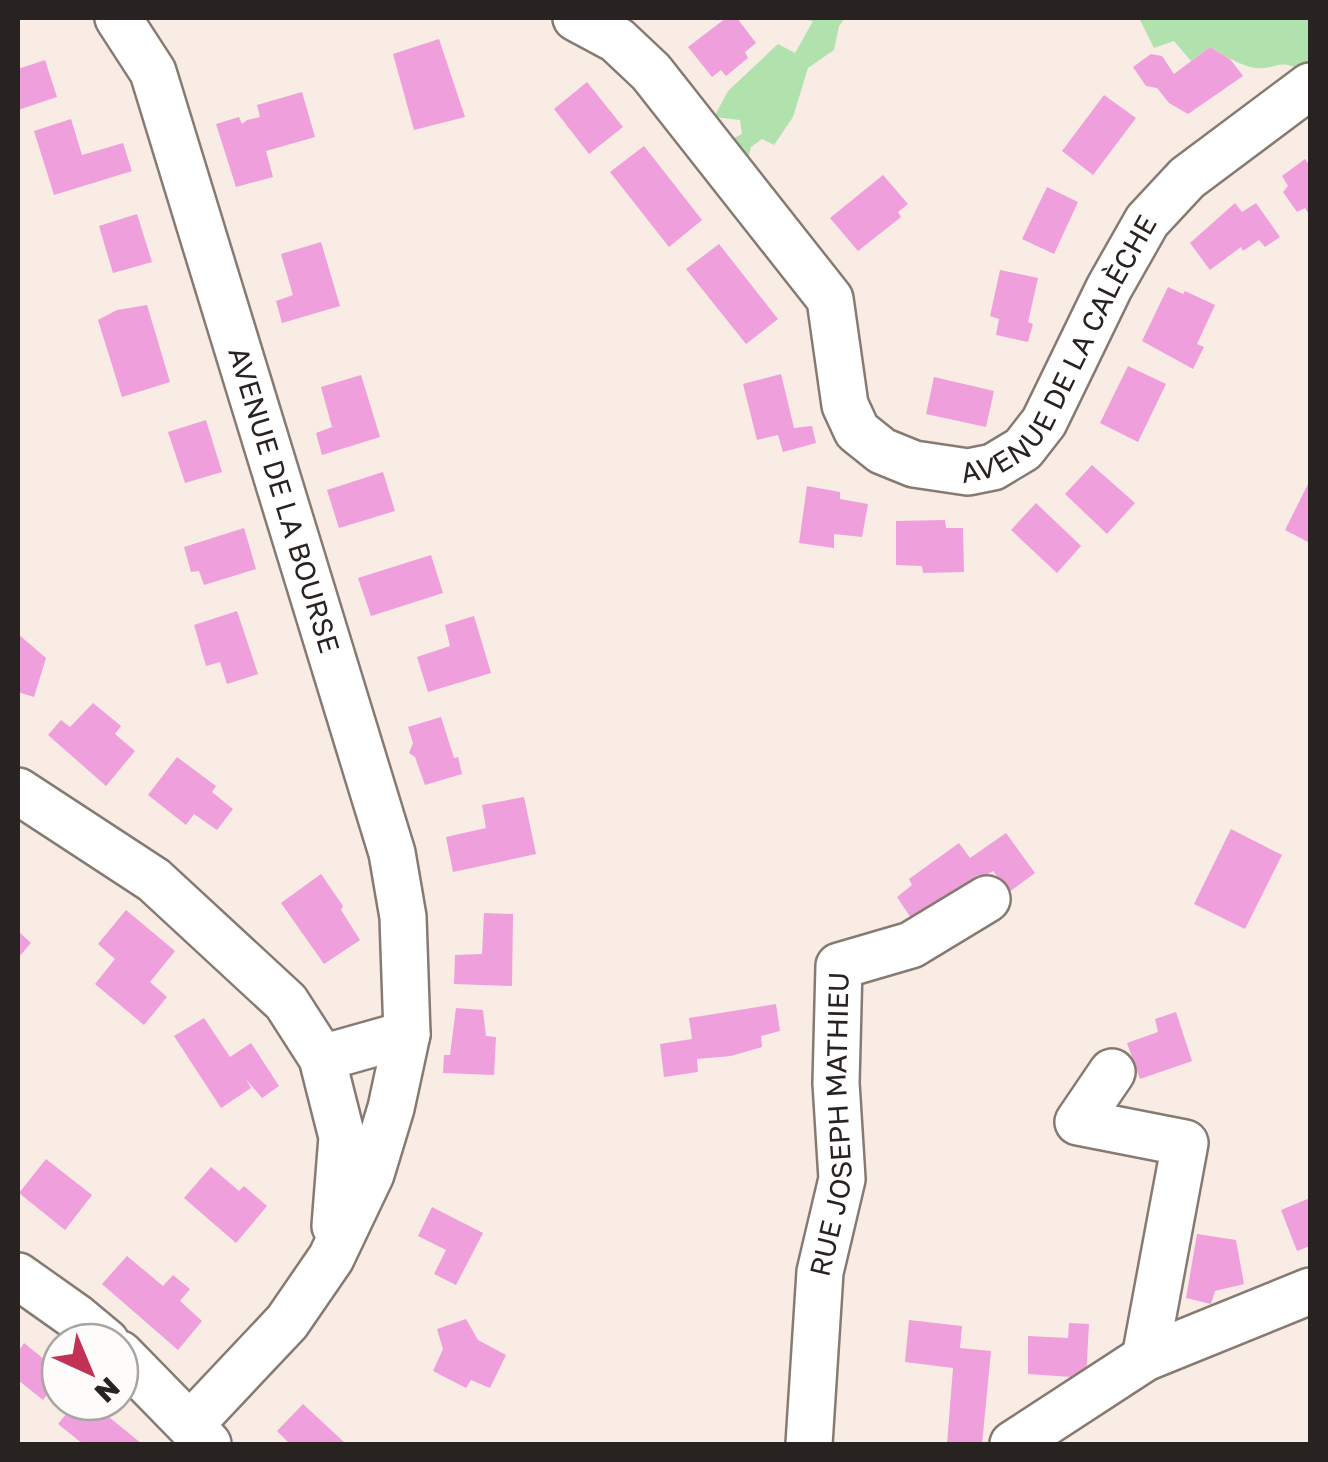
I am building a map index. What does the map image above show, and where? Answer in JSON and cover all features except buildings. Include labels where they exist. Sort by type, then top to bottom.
[{"type":"street","name":"AVENUE DE LA BOURSE","points":[[113,18],[153,72],[392,853],[404,917],[407,1034],[372,1174],[331,1258],[199,1435]]},
{"type":"street","name":"AVENUE DE LA CALÈCHE","points":[[576,18],[616,40],[651,72],[830,299],[845,404],[857,431],[882,451],[914,464],[968,472],[993,466],[1023,450],[1044,422],[1109,288],[1147,221],[1186,178],[1310,86]]},
{"type":"street","name":"AVENUE DE LA BOURSE","points":[[18,791],[154,880],[286,1002],[322,1058],[342,1137],[331,1258]]},
{"type":"street","name":"RUE JOSEPH MATHIEU","points":[[809,1444],[820,1272],[842,1179],[836,1083],[839,966],[911,945],[987,898]]},
{"type":"street","points":[[322,1058],[407,1034]]},
{"type":"street","points":[[1112,1072],[1078,1122],[1185,1143],[1145,1358]]},
{"type":"street","points":[[18,1276],[82,1322]]},
{"type":"street","points":[[1012,1444],[1145,1358],[1310,1291]]},
{"type":"street","points":[[140,1375],[199,1435]]},
{"type":"green space","points":[[802,18],[845,18],[839,26],[834,50],[808,68],[793,117],[774,145],[762,139],[751,147],[746,167],[722,144],[742,134],[740,120],[714,117],[728,91],[778,44],[795,53],[813,21]]},
{"type":"green space","points":[[1139,18],[1310,18],[1310,63],[1302,71],[1282,64],[1255,68],[1210,47],[1191,61],[1174,41],[1154,48]]}]
